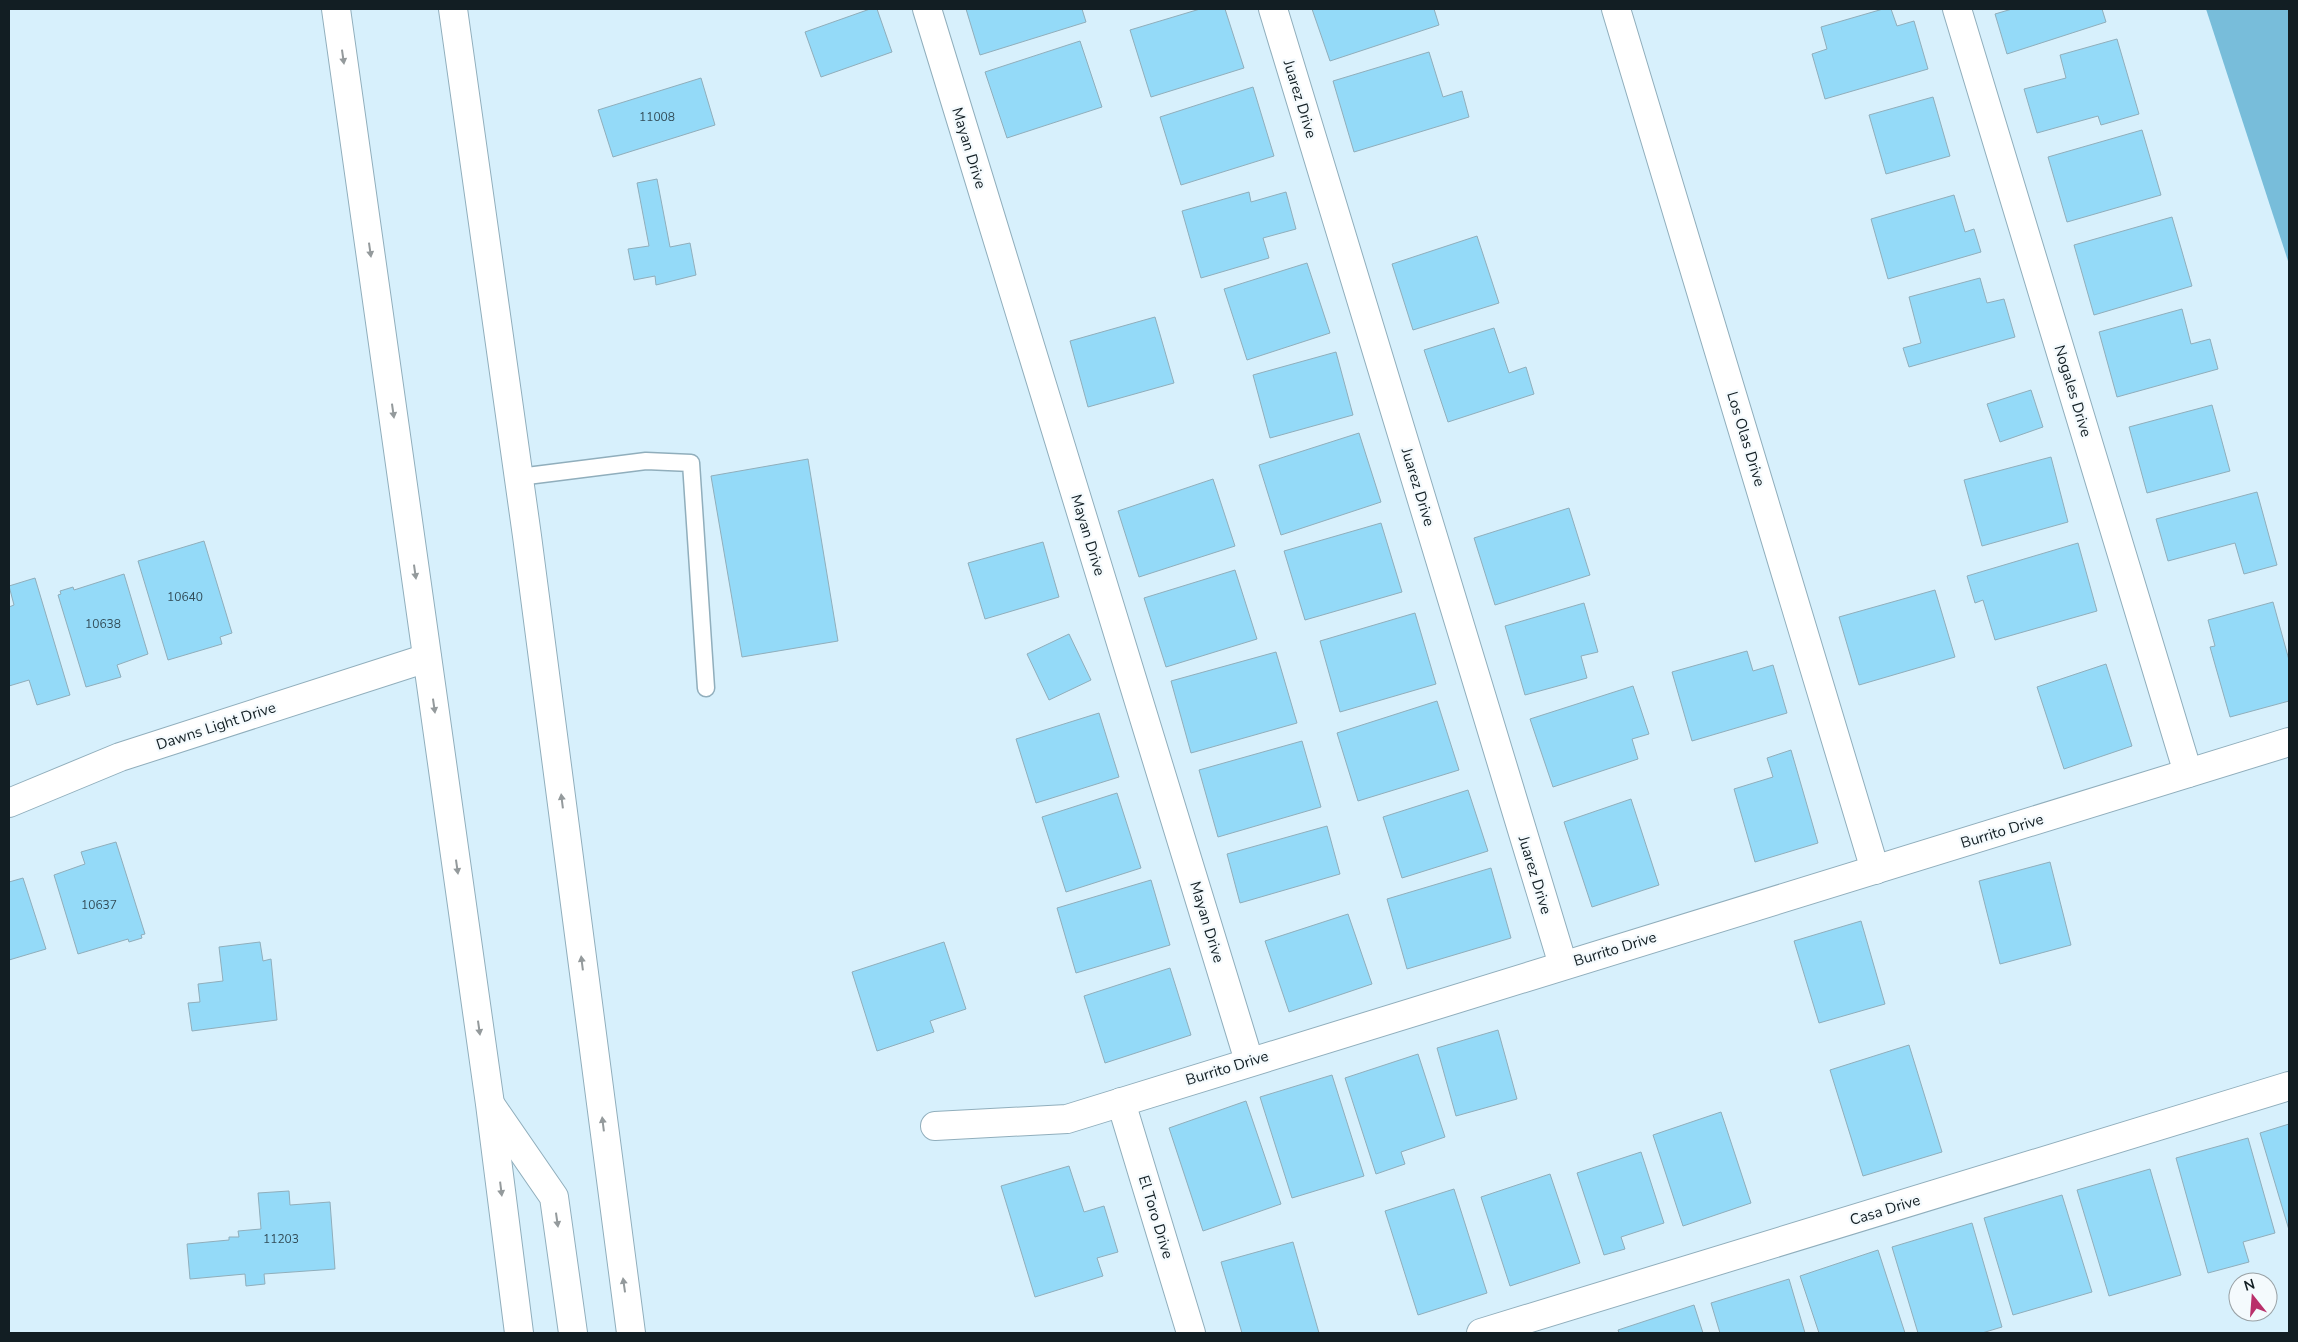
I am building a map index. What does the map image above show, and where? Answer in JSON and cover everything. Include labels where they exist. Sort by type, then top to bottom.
[{"type":"street","points":[[336,9],[490,1104],[519,1333]]},
{"type":"street","points":[[453,9],[519,477],[631,1333]]},
{"type":"street","name":"Mayan Drive","points":[[927,9],[1249,1061]]},
{"type":"street","name":"Juarez Drive","points":[[1273,9],[1563,965]]},
{"type":"street","name":"Los Olas Drive","points":[[1616,9],[1875,870]]},
{"type":"street","name":"Nogales Drive","points":[[1957,9],[2188,773]]},
{"type":"street","name":"Dawns Light Drive","points":[[9,804],[120,757],[427,658]]},
{"type":"street","name":"Burrito Drive","points":[[935,1126],[1067,1119],[1249,1061],[2289,742]]},
{"type":"street","name":"Casa Drive","points":[[1481,1333],[2289,1086]]},
{"type":"street","name":"El Toro Drive","points":[[1121,1102],[1191,1333]]},
{"type":"street","points":[[490,1104],[554,1197],[573,1333]]},
{"type":"lane","points":[[519,477],[646,461],[691,463],[706,688]]},
{"type":"water","points":[[2206,9],[2289,9],[2289,264]]},
{"type":"building","points":[[870,9],[877,9],[892,52],[821,77],[805,32]]},
{"type":"building","points":[[966,9],[1082,9],[1086,22],[980,55]]},
{"type":"building","points":[[1200,9],[1225,9],[1244,68],[1151,97],[1130,30]]},
{"type":"building","points":[[1312,9],[1434,9],[1439,25],[1330,61]]},
{"type":"building","points":[[1883,9],[1891,9],[1897,26],[1914,21],[1928,69],[1825,99],[1812,54],[1827,49],[1821,27]]},
{"type":"building","points":[[2012,9],[2102,9],[2106,22],[2007,54],[1995,14]]},
{"type":"building","points":[[2117,39],[2139,114],[2101,125],[2098,116],[2037,133],[2024,89],[2066,78],[2060,55]]},
{"type":"building","points":[[1080,41],[1102,107],[1007,138],[985,72]]},
{"type":"building","points":[[1429,52],[1443,97],[1462,91],[1469,117],[1354,152],[1333,81]]},
{"type":"building","points":[[701,78],[715,125],[613,157],[598,110]]},
{"type":"building","points":[[1253,87],[1274,156],[1181,185],[1160,117]]},
{"type":"building","points":[[1933,97],[1950,156],[1886,174],[1869,115]]},
{"type":"building","points":[[2142,130],[2161,195],[2067,222],[2048,157]]},
{"type":"building","points":[[657,179],[670,247],[690,243],[696,275],[656,285],[655,276],[634,280],[628,249],[649,246],[637,183]]},
{"type":"building","points":[[1249,192],[1251,202],[1286,192],[1296,229],[1263,238],[1269,258],[1201,278],[1182,211]]},
{"type":"building","points":[[1954,195],[1965,232],[1974,229],[1981,252],[1888,279],[1871,219]]},
{"type":"building","points":[[2172,217],[2192,286],[2094,315],[2074,245]]},
{"type":"building","points":[[1477,236],[1499,303],[1413,330],[1392,264]]},
{"type":"building","points":[[1307,263],[1330,333],[1247,360],[1224,289]]},
{"type":"building","points":[[1980,278],[1987,303],[2004,299],[2015,337],[1909,367],[1903,348],[1921,343],[1909,297]]},
{"type":"building","points":[[2182,309],[2191,344],[2210,339],[2218,369],[2117,397],[2099,332]]},
{"type":"building","points":[[1155,317],[1174,383],[1088,407],[1070,341]]},
{"type":"building","points":[[1494,328],[1509,373],[1526,367],[1534,394],[1448,422],[1424,350]]},
{"type":"building","points":[[1336,352],[1353,415],[1270,438],[1253,375]]},
{"type":"building","points":[[2031,390],[2043,427],[2000,442],[1987,404]]},
{"type":"building","points":[[2212,405],[2230,471],[2147,493],[2129,427]]},
{"type":"building","points":[[1359,433],[1381,502],[1281,535],[1259,465]]},
{"type":"building","points":[[2051,457],[2068,522],[1982,546],[1964,480]]},
{"type":"building","points":[[808,459],[838,641],[742,657],[711,476]]},
{"type":"building","points":[[1213,479],[1235,546],[1139,577],[1118,511]]},
{"type":"building","points":[[2257,492],[2277,565],[2244,574],[2235,543],[2168,561],[2156,519]]},
{"type":"building","points":[[1569,508],[1590,575],[1495,605],[1474,538]]},
{"type":"building","points":[[1381,523],[1402,592],[1305,620],[1284,551]]},
{"type":"building","points":[[204,541],[232,633],[220,637],[222,644],[168,660],[138,561]]},
{"type":"building","points":[[1043,542],[1059,597],[985,619],[968,563]]},
{"type":"building","points":[[2078,543],[2097,611],[1995,640],[1983,600],[1975,603],[1967,576]]},
{"type":"building","points":[[1235,570],[1257,639],[1166,667],[1144,598]]},
{"type":"building","points":[[124,574],[148,654],[117,665],[121,677],[86,687],[58,595],[61,594],[60,591],[73,587],[74,590]]},
{"type":"building","points":[[35,578],[70,695],[37,705],[29,680],[9,686],[9,607],[14,605],[9,586]]},
{"type":"building","points":[[1935,590],[1955,657],[1859,685],[1839,617]]},
{"type":"building","points":[[2273,602],[2289,660],[2289,701],[2230,717],[2210,647],[2215,646],[2208,620]]},
{"type":"building","points":[[1584,603],[1598,652],[1581,656],[1587,678],[1525,695],[1505,626]]},
{"type":"building","points":[[1415,613],[1436,684],[1340,712],[1320,641]]},
{"type":"building","points":[[1069,634],[1091,680],[1049,700],[1027,654]]},
{"type":"building","points":[[1747,651],[1753,671],[1773,665],[1787,713],[1692,741],[1672,672]]},
{"type":"building","points":[[1276,652],[1297,723],[1191,753],[1171,681]]},
{"type":"building","points":[[2106,664],[2132,746],[2064,769],[2037,687]]},
{"type":"building","points":[[1633,686],[1649,734],[1632,739],[1638,759],[1553,787],[1530,719]]},
{"type":"building","points":[[1437,701],[1459,770],[1358,801],[1337,733]]},
{"type":"building","points":[[1099,713],[1119,777],[1036,803],[1016,739]]},
{"type":"building","points":[[1302,741],[1321,807],[1218,837],[1199,770]]},
{"type":"building","points":[[1791,750],[1818,843],[1755,862],[1734,789],[1773,777],[1767,758]]},
{"type":"building","points":[[1468,790],[1488,851],[1402,878],[1383,817]]},
{"type":"building","points":[[1117,793],[1141,868],[1066,892],[1042,817]]},
{"type":"building","points":[[1631,799],[1659,885],[1592,907],[1564,822]]},
{"type":"building","points":[[1327,826],[1340,874],[1240,903],[1227,854]]},
{"type":"building","points":[[116,842],[145,934],[141,935],[142,938],[129,942],[128,939],[78,954],[54,875],[85,864],[81,852]]},
{"type":"building","points":[[2050,862],[2071,945],[2000,964],[1979,881]]},
{"type":"building","points":[[1491,868],[1511,938],[1407,969],[1387,899]]},
{"type":"building","points":[[23,878],[46,949],[9,960],[9,882]]},
{"type":"building","points":[[1151,880],[1170,945],[1076,973],[1057,908]]},
{"type":"building","points":[[1348,914],[1372,984],[1289,1012],[1265,941]]},
{"type":"building","points":[[1861,921],[1885,1004],[1819,1023],[1794,941]]},
{"type":"building","points":[[260,942],[263,961],[271,959],[277,1020],[192,1031],[188,1003],[200,1002],[198,984],[223,981],[219,947]]},
{"type":"building","points":[[944,942],[966,1009],[930,1021],[934,1032],[877,1051],[852,972]]},
{"type":"building","points":[[1170,968],[1191,1035],[1105,1063],[1084,996]]},
{"type":"building","points":[[1498,1030],[1517,1099],[1456,1116],[1437,1048]]},
{"type":"building","points":[[1909,1045],[1942,1152],[1863,1176],[1830,1070]]},
{"type":"building","points":[[1418,1054],[1445,1137],[1401,1152],[1405,1164],[1376,1174],[1345,1078]]},
{"type":"building","points":[[1332,1075],[1364,1176],[1292,1198],[1260,1097]]},
{"type":"building","points":[[1246,1101],[1281,1204],[1203,1231],[1169,1128]]},
{"type":"building","points":[[1721,1112],[1751,1203],[1683,1226],[1653,1135]]},
{"type":"building","points":[[2289,1124],[2289,1230],[2260,1133]]},
{"type":"building","points":[[2248,1138],[2275,1233],[2243,1242],[2249,1262],[2208,1273],[2176,1158]]},
{"type":"building","points":[[1641,1152],[1664,1223],[1621,1237],[1625,1249],[1604,1255],[1577,1173]]},
{"type":"building","points":[[1069,1166],[1084,1212],[1104,1206],[1118,1252],[1097,1258],[1103,1276],[1035,1297],[1001,1186]]},
{"type":"building","points":[[2150,1169],[2181,1275],[2109,1296],[2077,1190]]},
{"type":"building","points":[[1550,1174],[1580,1263],[1510,1286],[1481,1197]]},
{"type":"building","points":[[1454,1189],[1487,1293],[1418,1315],[1385,1211]]},
{"type":"building","points":[[289,1191],[290,1205],[330,1202],[335,1269],[264,1274],[265,1284],[246,1286],[245,1274],[190,1279],[187,1244],[229,1240],[229,1237],[239,1237],[238,1231],[261,1229],[258,1193]]},
{"type":"building","points":[[2062,1195],[2092,1292],[2013,1315],[1984,1218]]},
{"type":"building","points":[[1972,1223],[2002,1327],[1982,1333],[1918,1333],[1892,1247]]},
{"type":"building","points":[[1293,1242],[1319,1333],[1242,1333],[1221,1262]]},
{"type":"building","points":[[1878,1250],[1905,1333],[1819,1333],[1800,1276]]},
{"type":"building","points":[[1789,1279],[1805,1333],[1720,1333],[1711,1303]]},
{"type":"building","points":[[1694,1305],[1703,1333],[1619,1333],[1618,1330]]}]
